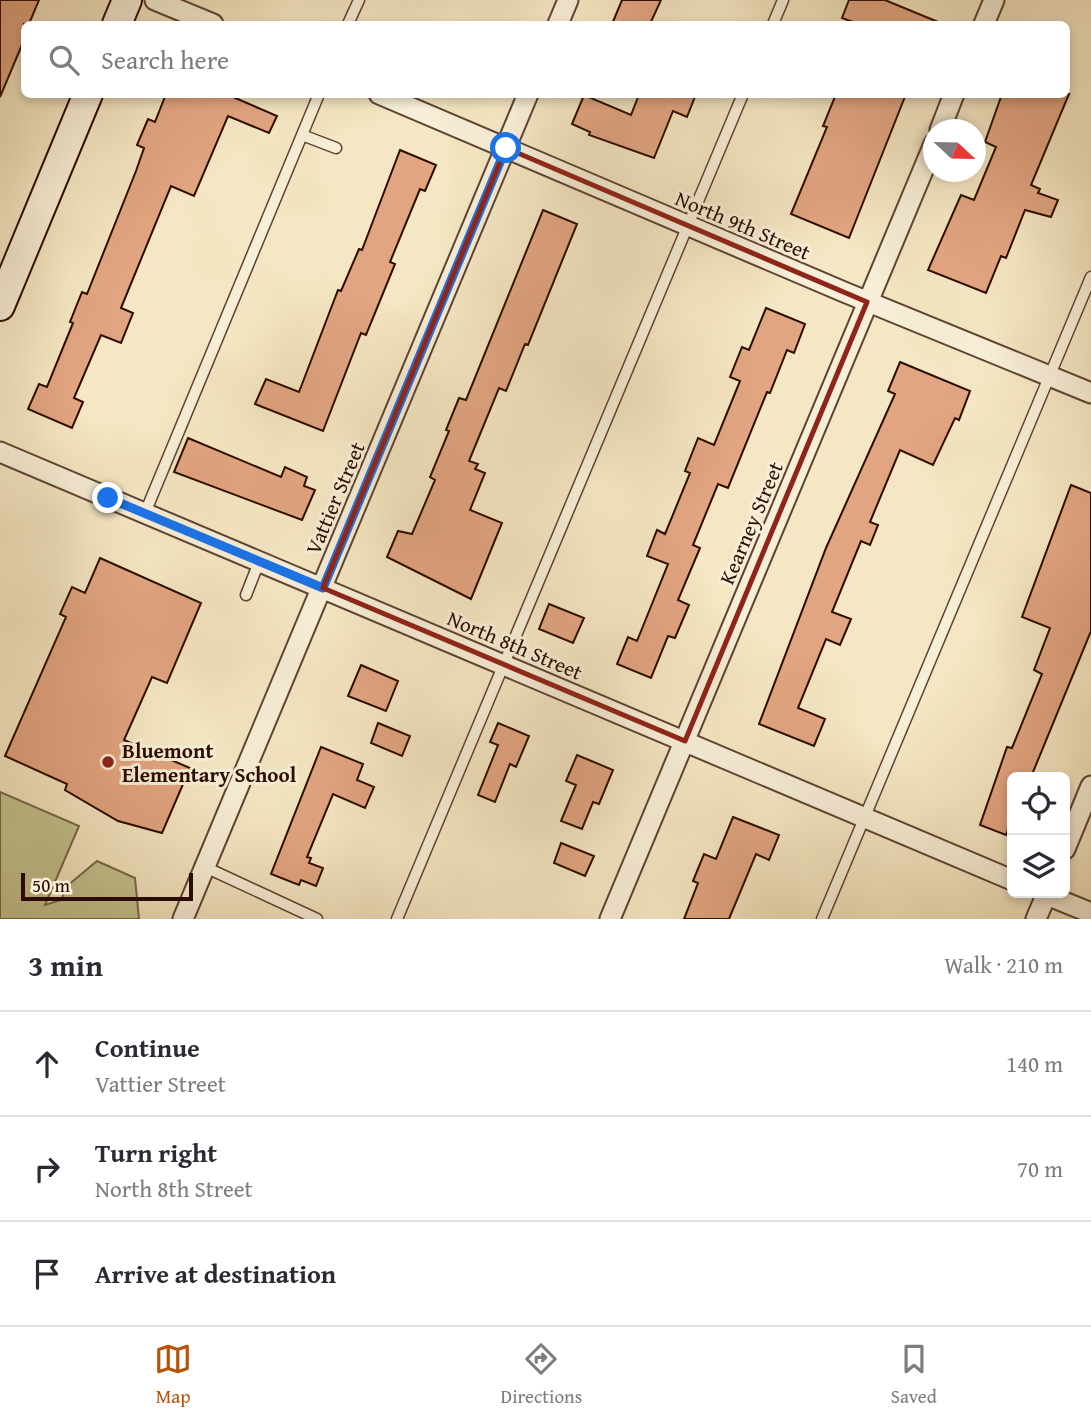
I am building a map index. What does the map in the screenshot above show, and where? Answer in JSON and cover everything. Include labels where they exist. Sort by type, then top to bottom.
[{"type":"main road","points":[[118,21],[127,0]]},
{"type":"main road","points":[[0,306],[86,98]]},
{"type":"street","points":[[155,0],[206,21]]},
{"type":"street","points":[[559,21],[568,0]]},
{"type":"street","points":[[985,21],[994,0]]},
{"type":"street","name":"North 9th Street","points":[[388,98],[867,302],[1091,393]]},
{"type":"street","name":"Vattier Street","points":[[183,919],[526,98]]},
{"type":"street","points":[[944,119],[952,98]]},
{"type":"street","name":"Kearney Street","points":[[610,919],[923,168]]},
{"type":"street","name":"North 8th Street","points":[[0,452],[1007,878]]},
{"type":"street","points":[[1070,837],[1091,786]]},
{"type":"street","points":[[1036,919],[1043,898]]},
{"type":"street","points":[[1056,898],[1091,913]]},
{"type":"lane","points":[[349,21],[359,0]]},
{"type":"lane","points":[[774,21],[783,0]]},
{"type":"lane","points":[[145,513],[317,98]]},
{"type":"lane","points":[[397,919],[741,98]]},
{"type":"lane","points":[[303,135],[336,148]]},
{"type":"lane","points":[[822,919],[1091,277]]},
{"type":"lane","points":[[246,594],[259,562]]},
{"type":"lane","points":[[205,867],[317,919]]},
{"type":"highlighted area","points":[[506,148],[867,302],[685,741],[323,588]]},
{"type":"green space","points":[[0,792],[79,826],[45,905],[61,900],[67,886],[97,861],[135,878],[139,919],[0,919]]},
{"type":"building","points":[[0,0],[39,0],[30,21],[21,21],[21,47],[0,97]]},
{"type":"building","points":[[622,0],[661,0],[651,21],[613,21]]},
{"type":"building","points":[[849,0],[885,0],[936,21],[850,21],[842,18]]},
{"type":"building","points":[[164,98],[235,98],[277,116],[269,133],[228,116],[194,196],[171,186],[121,308],[133,313],[121,343],[101,335],[74,398],[83,402],[72,428],[28,409],[39,384],[47,387],[73,323],[70,322],[82,292],[87,294],[136,171],[144,148],[137,145],[148,119],[155,122]]},
{"type":"building","points":[[583,98],[591,98],[631,115],[638,98],[694,98],[687,117],[673,111],[654,158],[589,135],[590,132],[572,124]]},
{"type":"building","points":[[834,98],[904,98],[849,238],[791,214],[827,127],[823,126]]},
{"type":"building","points":[[1001,98],[1067,98],[1031,185],[1040,189],[1038,193],[1058,200],[1051,217],[1025,210],[1006,258],[1001,256],[986,293],[928,270],[961,195],[974,200],[981,182],[986,182],[986,171],[996,147],[986,142],[986,139]]},
{"type":"building","points":[[400,150],[436,165],[425,191],[420,189],[390,262],[395,264],[366,335],[361,333],[323,431],[255,404],[266,379],[299,392],[338,290],[341,291],[359,249],[362,250]]},
{"type":"building","points":[[543,210],[577,224],[528,345],[525,344],[506,391],[499,388],[469,461],[478,464],[475,469],[485,473],[470,510],[502,523],[471,599],[387,557],[398,531],[412,534],[435,480],[430,477],[449,431],[446,430],[459,398],[466,400]]},
{"type":"building","points":[[766,308],[805,324],[794,353],[787,350],[770,393],[767,392],[728,488],[718,484],[693,545],[700,548],[678,600],[689,605],[675,638],[668,636],[651,678],[617,664],[628,637],[637,641],[668,564],[647,556],[657,530],[665,534],[690,473],[685,471],[698,438],[714,445],[740,381],[730,377],[742,347],[749,350]]},
{"type":"building","points":[[900,362],[970,391],[959,420],[955,418],[933,465],[900,450],[870,522],[878,525],[870,545],[861,541],[832,612],[851,619],[840,645],[826,639],[798,708],[825,719],[814,746],[759,724],[826,548],[895,394],[888,391]]},
{"type":"building","points":[[188,438],[281,477],[285,467],[307,477],[304,486],[315,490],[302,520],[174,472]]},
{"type":"building","points":[[1071,485],[1091,493],[1091,631],[1033,772],[1007,772],[1006,835],[980,825],[1007,747],[1012,748],[1042,674],[1034,670],[1050,628],[1022,617]]},
{"type":"building","points":[[100,558],[201,603],[167,683],[152,677],[124,740],[190,768],[162,833],[118,821],[65,790],[67,784],[5,756],[66,617],[60,614],[72,587],[85,593]]},
{"type":"building","points":[[549,604],[584,618],[573,643],[539,629]]},
{"type":"building","points":[[361,665],[398,681],[386,711],[348,696]]},
{"type":"building","points":[[378,723],[410,736],[402,756],[371,743]]},
{"type":"building","points":[[498,723],[529,736],[516,767],[510,764],[495,802],[478,795],[498,745],[490,742]]},
{"type":"building","points":[[321,747],[363,764],[357,780],[374,787],[365,808],[333,794],[307,857],[311,858],[309,863],[323,868],[316,886],[301,880],[299,885],[271,874]]},
{"type":"building","points":[[577,755],[613,770],[599,804],[593,802],[582,829],[561,821],[576,785],[566,781]]},
{"type":"building","points":[[733,817],[779,835],[769,860],[756,854],[729,919],[684,919],[698,883],[693,881],[704,854],[716,859]]},
{"type":"building","points":[[561,843],[594,856],[585,876],[554,863]]},
{"type":"place","name":"Bluemont Elementary School","points":[[108,762]]},
{"type":"route","points":[[108,498],[323,588],[506,148]]}]
